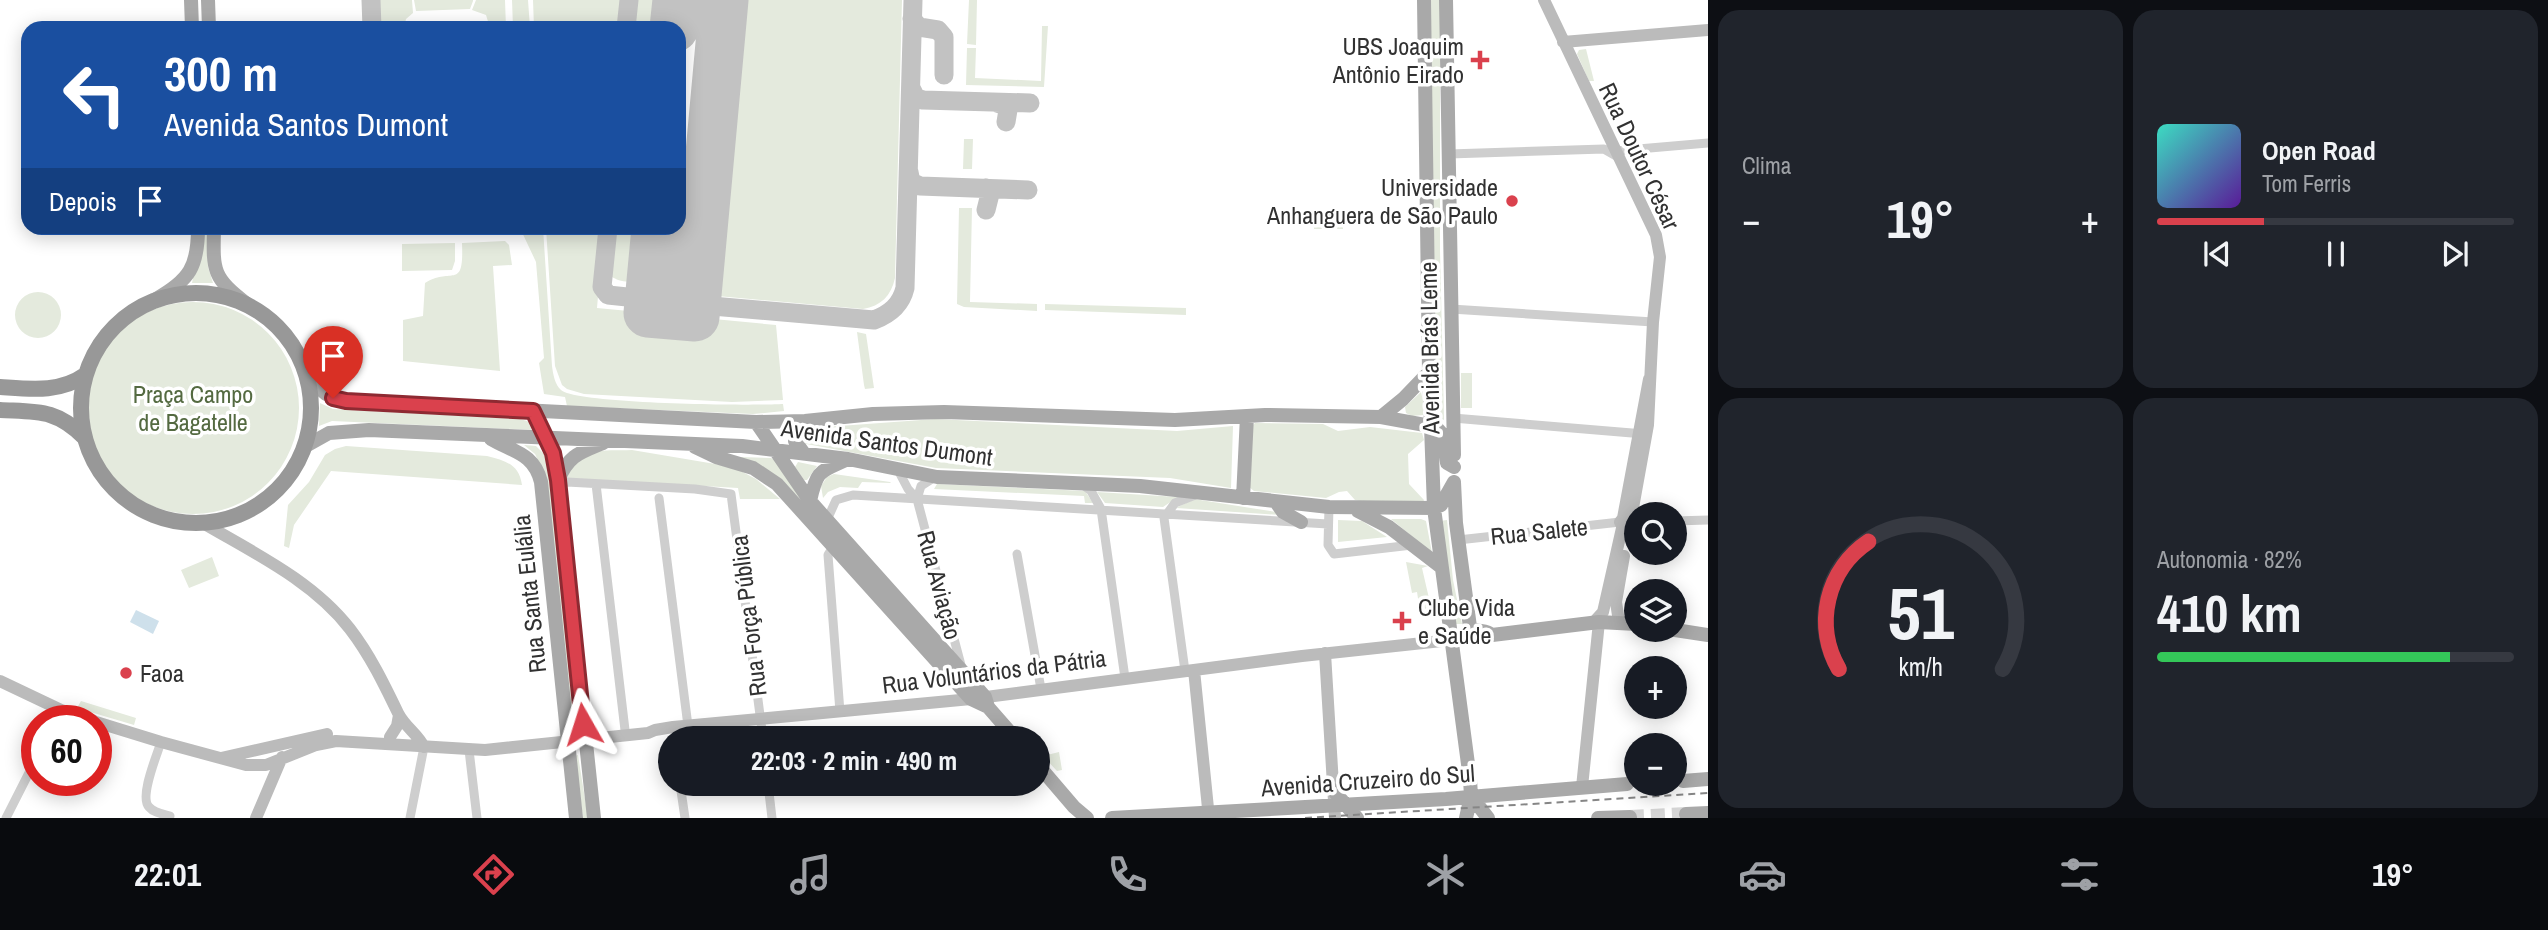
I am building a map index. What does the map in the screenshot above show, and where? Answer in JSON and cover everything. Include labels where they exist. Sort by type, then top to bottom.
[{"type":"highway","points":[[202,292],[247,304],[267,317],[285,334],[298,355],[307,378],[310,413],[304,447],[285,480],[264,500],[239,514],[202,523],[164,519],[130,502],[110,485],[100,472],[84,437],[81,406],[85,375],[96,350],[111,328],[132,311],[156,299],[179,293],[202,292]]},
{"type":"highway","points":[[0,387],[61,387],[74,383],[85,375]]},
{"type":"highway","points":[[0,410],[48,414],[62,418],[84,437]]},
{"type":"main road","points":[[191,0],[192,21]]},
{"type":"main road","points":[[208,0],[209,21]]},
{"type":"main road","name":"Avenida Brás Leme","points":[[1424,0],[1429,372],[1434,508],[1471,796]]},
{"type":"main road","name":"Avenida Brás Leme","points":[[1446,0],[1454,474],[1458,540],[1470,627],[1492,635]]},
{"type":"main road","name":"Rua Doutor César","points":[[1544,0],[1611,148],[1659,243],[1649,379],[1631,502]]},
{"type":"main road","points":[[1563,41],[1708,30]]},
{"type":"main road","points":[[1426,124],[1431,130],[1431,149],[1438,154],[1449,154]]},
{"type":"main road","points":[[1426,179],[1434,172],[1441,173],[1450,193]]},
{"type":"main road","points":[[156,299],[172,290],[190,271],[196,256],[198,235]]},
{"type":"main road","points":[[214,235],[213,259],[216,273],[228,290],[247,304]]},
{"type":"main road","points":[[1381,418],[1429,372]]},
{"type":"main road","name":"Avenida Santos Dumont","points":[[307,378],[326,394],[346,401],[756,422],[944,412],[1175,420],[1247,416],[1381,418],[1431,425]]},
{"type":"main road","name":"Rua Santa Eulália","points":[[533,411],[553,453],[558,482],[594,818]]},
{"type":"main road","points":[[1243,498],[1247,416]]},
{"type":"main road","points":[[803,452],[795,441],[799,427],[806,421]]},
{"type":"main road","points":[[756,422],[810,501],[962,671],[981,701]]},
{"type":"main road","points":[[1431,425],[1443,435],[1447,463],[1454,474],[1441,505],[1434,508]]},
{"type":"main road","name":"Avenida Santos Dumont","points":[[304,447],[329,433],[350,430],[691,444],[803,452],[937,477],[1140,486],[1329,508],[1434,508]]},
{"type":"main road","name":"Rua Santa Eulália","points":[[487,436],[527,456],[539,474],[576,818]]},
{"type":"main road","points":[[558,482],[565,465],[572,457],[609,441]]},
{"type":"main road","points":[[691,444],[700,451],[742,463],[764,474],[794,500],[833,547],[1004,726]]},
{"type":"main road","points":[[810,501],[820,472],[848,459]]},
{"type":"main road","points":[[1276,502],[1283,512],[1301,522]]},
{"type":"main road","points":[[1353,509],[1379,521],[1441,567]]},
{"type":"main road","points":[[202,523],[292,577],[331,608],[360,643],[399,715],[422,743]]},
{"type":"main road","name":"Rua Doutor César","points":[[1582,787],[1596,623],[1603,612],[1624,537]]},
{"type":"main road","name":"Rua Doutor César","points":[[1619,622],[1616,602],[1624,549]]},
{"type":"main road","name":"Rua Voluntários da Pátria","points":[[688,726],[981,701],[1041,689],[1189,670],[1330,656],[1596,623],[1624,623]]},
{"type":"main road","points":[[1687,632],[1708,635]]},
{"type":"main road","points":[[1330,656],[1337,804],[1357,818]]},
{"type":"main road","points":[[1189,670],[1208,815]]},
{"type":"main road","name":"Rua Voluntários da Pátria","points":[[0,681],[41,705]]},
{"type":"main road","points":[[390,737],[397,726],[399,715]]},
{"type":"main road","name":"Rua Voluntários da Pátria","points":[[112,727],[237,764],[263,766],[336,741],[485,746],[648,733],[655,730]]},
{"type":"main road","name":"Rua Voluntários da Pátria","points":[[584,737],[648,727],[658,730]]},
{"type":"main road","name":"Rua Voluntários da Pátria","points":[[221,758],[340,733],[390,737],[469,750],[485,746]]},
{"type":"main road","points":[[256,818],[279,760],[299,742]]},
{"type":"main road","points":[[263,766],[270,772],[270,783]]},
{"type":"main road","points":[[1687,780],[1708,779]]},
{"type":"main road","points":[[1050,780],[1076,813],[1087,818]]},
{"type":"main road","name":"Avenida Cruzeiro do Sul","points":[[1112,818],[1208,815],[1624,784]]},
{"type":"main road","points":[[1466,818],[1471,796]]},
{"type":"main road","points":[[1471,796],[1488,818]]},
{"type":"main road","points":[[1686,814],[1708,813]]},
{"type":"main road","points":[[1598,818],[1630,817]]},
{"type":"street","points":[[1449,154],[1708,144]]},
{"type":"street","points":[[1451,309],[1653,322]]},
{"type":"street","points":[[1453,418],[1642,434]]},
{"type":"street","name":"Rua Aviação","points":[[898,470],[917,499],[962,671]]},
{"type":"street","name":"Rua Aviação","points":[[917,499],[921,486],[937,477]]},
{"type":"street","points":[[558,482],[596,484],[625,730]]},
{"type":"street","points":[[1081,483],[1091,491],[1101,509],[1125,678]]},
{"type":"street","name":"Rua Força Pública","points":[[596,484],[731,494],[761,726]]},
{"type":"street","points":[[1189,670],[1164,518],[1175,503],[1205,493]]},
{"type":"street","name":"Avenida Santos Dumont","points":[[827,520],[836,500],[853,495],[1167,512],[1328,524]]},
{"type":"street","points":[[659,498],[688,726]]},
{"type":"street","points":[[1329,508],[1328,545],[1334,554],[1412,545]]},
{"type":"street","points":[[1687,521],[1708,520]]},
{"type":"street","name":"Rua Salete","points":[[1458,540],[1624,523]]},
{"type":"street","points":[[833,547],[828,555],[839,712]]},
{"type":"street","points":[[1017,554],[1041,689]]},
{"type":"street","points":[[160,743],[147,787],[146,802],[150,809],[170,816]]},
{"type":"street","points":[[410,818],[422,743]]},
{"type":"street","points":[[469,750],[477,818]]},
{"type":"street","points":[[6,818],[21,788]]},
{"type":"street","points":[[682,796],[685,818]]},
{"type":"street","points":[[769,796],[772,818]]},
{"type":"green space","points":[[379,0],[412,0],[413,13],[406,21],[380,21]]},
{"type":"green space","points":[[414,0],[473,1],[470,9],[416,11]]},
{"type":"green space","points":[[476,0],[505,0],[506,21],[488,21],[486,15],[472,10]]},
{"type":"green space","points":[[512,0],[528,0],[530,21],[513,21]]},
{"type":"green space","points":[[533,0],[625,0],[623,21],[534,21]]},
{"type":"green space","points":[[632,0],[676,0],[674,21],[630,21]]},
{"type":"green space","points":[[724,0],[902,0],[895,278],[888,295],[880,303],[863,309],[706,295],[698,288]]},
{"type":"green space","points":[[969,0],[977,0],[976,45],[967,44]]},
{"type":"green space","points":[[1430,0],[1440,0],[1440,250],[1444,420],[1436,416]]},
{"type":"green space","points":[[1042,26],[1048,26],[1044,87],[966,85],[967,48],[976,48],[975,78],[1041,81]]},
{"type":"green space","points":[[1586,49],[1594,81],[1589,81],[1577,54],[1579,50]]},
{"type":"green space","points":[[964,139],[973,139],[972,169],[963,169]]},
{"type":"green space","points":[[959,208],[972,208],[970,302],[1037,304],[1037,311],[964,307],[957,304]]},
{"type":"green space","points":[[1314,212],[1343,212],[1343,229],[1314,229]]},
{"type":"green space","points":[[202,235],[207,235],[208,267],[213,283],[192,283]]},
{"type":"green space","points":[[523,235],[543,235],[552,366],[561,390],[574,395],[630,401],[783,404],[784,411],[753,414],[567,406],[565,397],[544,394],[539,363],[544,358],[536,262]]},
{"type":"green space","points":[[546,235],[603,235],[597,308],[776,325],[783,400],[732,402],[584,394],[562,385],[555,366]]},
{"type":"green space","points":[[610,235],[654,235],[651,273],[647,282],[614,278],[607,270]]},
{"type":"green space","points":[[505,241],[509,245],[512,265],[493,266],[500,371],[403,361],[403,320],[423,316],[425,283],[434,278],[458,273],[461,268],[462,243]]},
{"type":"green space","points":[[455,243],[452,270],[402,271],[402,244]]},
{"type":"green space","points":[[38,292],[54,299],[61,315],[54,331],[38,338],[22,331],[15,315],[22,299]]},
{"type":"green space","name":"Praça Campo de Bagatelle","points":[[193,302],[214,304],[233,310],[268,333],[291,368],[297,387],[297,429],[291,448],[268,483],[233,506],[214,512],[193,514],[172,512],[153,506],[118,483],[95,448],[89,429],[87,408],[89,387],[95,368],[118,333],[153,310],[172,304]]},
{"type":"green space","points":[[1045,304],[1186,308],[1186,315],[1045,310]]},
{"type":"green space","points":[[857,332],[866,334],[874,388],[865,389]]},
{"type":"green space","points":[[1461,373],[1472,373],[1472,408],[1461,408]]},
{"type":"green space","points":[[1421,392],[1425,410],[1423,415],[1412,416],[1406,413],[1405,407]]},
{"type":"green space","points":[[320,403],[333,409],[520,419],[530,422],[535,430],[332,421],[319,426]]},
{"type":"green space","points":[[935,419],[1177,431],[1233,426],[1231,488],[1170,478],[936,468],[801,443],[800,434],[812,428]]},
{"type":"green space","points":[[1255,423],[1323,424],[1338,431],[1370,427],[1422,433],[1424,440],[1408,454],[1409,484],[1424,500],[1360,501],[1355,500],[1347,491],[1326,498],[1254,491],[1249,487],[1252,426]]},
{"type":"green space","points":[[524,445],[536,446],[546,456],[552,485],[574,721],[570,721],[545,475],[535,454]]},
{"type":"green space","points":[[346,446],[487,456],[515,468],[522,485],[331,471],[294,525],[289,548],[284,546],[288,505],[309,482],[325,455]]},
{"type":"green space","points":[[632,450],[733,467],[756,479],[780,499],[740,499],[738,488],[565,478],[576,460],[584,455],[601,451]]},
{"type":"green space","points":[[740,457],[775,460],[969,687],[788,486]]},
{"type":"green space","points":[[798,462],[817,466],[807,480],[804,480],[795,467]]},
{"type":"green space","points":[[834,474],[891,483],[862,482],[858,488],[840,487],[828,492],[823,498],[821,486],[827,477]]},
{"type":"green space","points":[[937,484],[1085,491],[1093,503],[1085,503],[1084,496],[934,489]]},
{"type":"green space","points":[[1097,492],[1178,497],[1163,507],[1105,503]]},
{"type":"green space","points":[[1194,499],[1276,512],[1280,515],[1176,508]]},
{"type":"green space","points":[[1391,519],[1426,521],[1432,553]]},
{"type":"green space","points":[[1338,520],[1362,521],[1387,537],[1338,542]]},
{"type":"green space","points":[[1447,520],[1453,580],[1462,624],[1456,624],[1440,521]]},
{"type":"green space","points":[[212,557],[219,576],[189,588],[181,570]]},
{"type":"green space","points":[[1406,562],[1428,566],[1422,568],[1431,607],[1425,609],[1423,604],[1419,605],[1417,592],[1412,593]]},
{"type":"green space","points":[[112,711],[136,718],[134,725],[112,718]]},
{"type":"green space","points":[[1059,752],[1062,770],[1057,771],[1050,764],[1050,754]]},
{"type":"green space","points":[[578,755],[588,818],[583,818],[575,756]]},
{"type":"water","points":[[136,610],[159,621],[153,634],[130,622]]},
{"type":"taxiway","points":[[371,0],[372,21]]},
{"type":"taxiway","points":[[627,21],[629,0]]},
{"type":"taxiway","points":[[680,235],[676,282],[680,297],[689,304],[874,320],[890,312],[898,304],[905,288],[913,0]]},
{"type":"taxiway","points":[[912,19],[919,27],[938,30],[944,37],[944,75]]},
{"type":"taxiway","points":[[911,88],[916,98],[923,100],[1030,103]]},
{"type":"taxiway","points":[[997,103],[1008,110],[1006,122]]},
{"type":"taxiway","points":[[909,172],[911,182],[920,186],[1028,190]]},
{"type":"taxiway","points":[[986,188],[990,194],[986,210]]},
{"type":"taxiway","points":[[607,235],[602,287],[608,295],[656,300],[670,287],[675,272]]},
{"type":"runway","points":[[675,21],[677,0]]},
{"type":"runway","points":[[655,235],[648,313],[695,317],[724,0]]},
{"type":"tunnel","points":[[1630,817],[1686,814]]},
{"type":"railway","points":[[1305,818],[1708,793]]},
{"type":"place","name":"UBS Joaquim Antônio Eirado","points":[[1480,60]]},
{"type":"place","name":"Universidade Anhanguera de São Paulo","points":[[1512,201]]},
{"type":"place","name":"Clube Vida e Saúde","points":[[1402,621]]},
{"type":"place","name":"Faoa","points":[[126,673]]},
{"type":"route","points":[[333,398],[346,401],[533,411],[553,453],[558,480],[583,724]]}]
